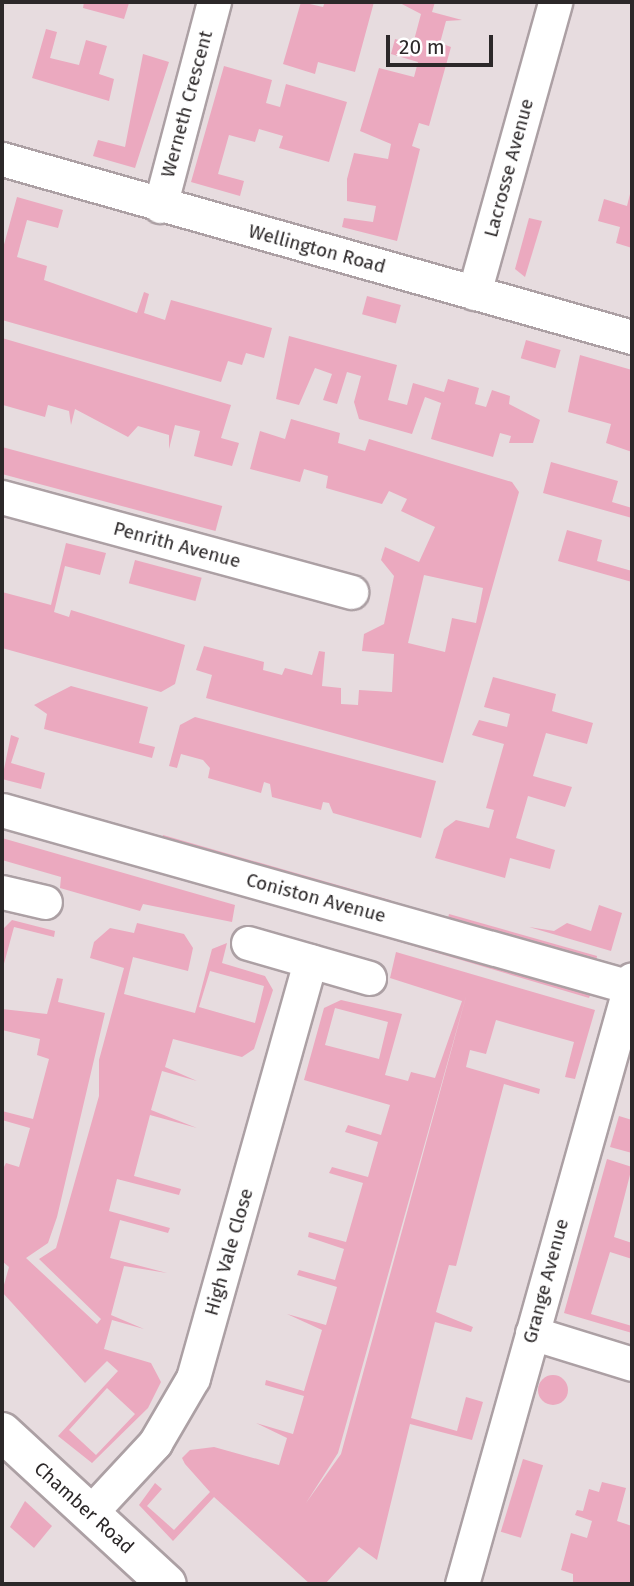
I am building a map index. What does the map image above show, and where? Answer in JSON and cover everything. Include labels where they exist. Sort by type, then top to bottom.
[{"type":"street","name":"Werneth Crescent","points":[[160,206],[214,2]]},
{"type":"street","name":"Lacrosse Avenue","points":[[474,293],[555,2]]},
{"type":"street","name":"Wellington Road","points":[[2,159],[160,206],[632,337]]},
{"type":"street","name":"Penrith Avenue","points":[[2,497],[351,592]]},
{"type":"street","name":"Coniston Avenue","points":[[2,810],[631,983]]},
{"type":"street","points":[[2,891],[44,902]]},
{"type":"street","points":[[248,943],[369,978]]},
{"type":"street","name":"High Vale Close","points":[[90,1513],[155,1443],[193,1378],[310,961]]},
{"type":"street","name":"Grange Avenue","points":[[462,1584],[631,983]]},
{"type":"street","points":[[532,1333],[632,1364]]},
{"type":"street","name":"Chamber Road","points":[[2,1432],[167,1584]]},
{"type":"shaded area","points":[[84,2],[129,3],[124,19],[83,8]]},
{"type":"shaded area","points":[[301,2],[323,7],[325,2],[374,2],[355,72],[318,62],[315,74],[283,64]]},
{"type":"shaded area","points":[[398,2],[435,2],[432,12],[462,20],[446,21],[440,43],[451,47],[429,126],[419,123],[412,146],[420,149],[397,241],[342,227],[344,218],[373,222],[376,206],[347,201],[347,179],[354,153],[388,159],[391,144],[360,131],[379,68],[414,77],[418,62],[391,54],[395,39],[413,44],[421,14]]},
{"type":"shaded area","points":[[46,29],[57,32],[50,58],[79,65],[86,40],[107,46],[99,74],[114,79],[109,101],[32,78]]},
{"type":"shaded area","points":[[143,54],[169,62],[135,168],[93,156],[98,140],[125,147]]},
{"type":"shaded area","points":[[224,66],[272,80],[266,103],[280,107],[286,84],[347,102],[329,162],[279,148],[283,136],[259,129],[255,142],[229,135],[218,174],[244,181],[240,196],[191,182]]},
{"type":"shaded area","points":[[632,186],[632,248],[616,243],[620,227],[598,221],[604,199],[627,206]]},
{"type":"shaded area","points":[[17,197],[63,210],[58,228],[27,220],[17,257],[47,266],[44,280],[137,313],[144,292],[149,294],[144,313],[165,320],[171,300],[272,328],[264,358],[246,353],[242,365],[228,361],[221,382],[2,320],[2,252]]},
{"type":"shaded area","points":[[529,218],[542,221],[525,277],[515,269]]},
{"type":"shaded area","points":[[367,296],[401,305],[396,323],[362,314]]},
{"type":"shaded area","points":[[289,336],[397,365],[388,400],[407,405],[413,383],[444,392],[448,379],[479,388],[475,404],[486,407],[492,390],[510,396],[509,404],[540,420],[533,443],[509,443],[511,436],[500,433],[493,457],[431,439],[441,403],[425,397],[412,434],[359,419],[354,402],[361,376],[347,372],[337,404],[323,400],[332,374],[315,368],[299,405],[276,399]]},
{"type":"shaded area","points":[[2,338],[231,405],[221,438],[239,443],[232,466],[194,456],[200,431],[175,425],[169,449],[169,435],[138,426],[128,437],[75,409],[71,425],[69,411],[48,405],[45,417],[3,405]]},
{"type":"shaded area","points":[[526,340],[561,350],[555,368],[521,358]]},
{"type":"shaded area","points":[[580,355],[632,370],[632,452],[606,443],[611,424],[568,412]]},
{"type":"shaded area","points":[[291,419],[340,433],[338,443],[365,451],[369,439],[512,482],[519,492],[443,763],[206,698],[212,675],[196,670],[204,646],[264,662],[263,670],[282,675],[285,668],[312,675],[319,651],[325,652],[322,686],[341,688],[341,704],[358,705],[359,690],[392,692],[394,654],[362,651],[364,634],[384,624],[394,576],[381,560],[385,547],[419,562],[435,527],[401,511],[407,499],[389,491],[382,504],[326,488],[328,476],[304,469],[300,482],[250,469],[260,431],[285,439]],"holes":[[[424,575],[483,588],[476,623],[452,618],[445,652],[408,643]]]},
{"type":"shaded area","points":[[2,447],[222,506],[216,531],[2,474]]},
{"type":"shaded area","points":[[551,462],[618,481],[612,502],[632,508],[632,518],[543,493]]},
{"type":"shaded area","points":[[567,530],[602,540],[597,561],[632,571],[632,582],[558,561]]},
{"type":"shaded area","points":[[66,543],[106,553],[100,575],[65,566],[54,612],[69,617],[71,610],[185,645],[175,684],[161,692],[2,648],[2,592],[51,605]]},
{"type":"shaded area","points":[[135,560],[202,578],[195,601],[129,583]]},
{"type":"shaded area","points":[[493,677],[556,694],[552,711],[593,723],[587,744],[546,733],[533,776],[572,787],[565,807],[528,796],[516,838],[555,850],[550,869],[510,858],[505,878],[435,858],[444,829],[456,820],[489,828],[494,810],[486,808],[504,744],[472,735],[479,720],[507,727],[510,714],[484,707]]},
{"type":"shaded area","points":[[71,686],[148,707],[139,743],[155,747],[152,758],[44,729],[47,714],[34,705]]},
{"type":"shaded area","points":[[195,717],[436,781],[421,838],[333,813],[329,803],[323,802],[321,810],[272,797],[270,784],[264,782],[261,793],[208,778],[210,768],[203,760],[181,754],[177,768],[169,766],[180,725]]},
{"type":"shaded area","points":[[11,735],[19,738],[11,763],[45,773],[41,789],[2,779]]},
{"type":"shaded area","points":[[163,835],[391,900],[390,904],[162,839]]},
{"type":"shaded area","points":[[2,838],[235,905],[232,922],[143,904],[140,911],[60,888],[61,877],[2,860]]},
{"type":"shaded area","points":[[197,882],[591,993],[589,998]]},
{"type":"shaded area","points":[[599,905],[622,913],[611,951],[529,927],[554,931],[567,923],[591,931]]},
{"type":"shaded area","points":[[449,914],[597,956],[596,961],[448,918]]},
{"type":"shaded area","points":[[12,920],[55,931],[54,937],[14,927],[2,971],[2,930]]},
{"type":"shaded area","points":[[137,923],[184,934],[193,948],[188,971],[133,957],[124,994],[195,1013],[212,949],[227,943],[222,963],[265,976],[273,990],[254,1049],[242,1057],[173,1039],[165,1067],[197,1081],[162,1071],[151,1110],[197,1128],[150,1115],[134,1176],[181,1189],[179,1195],[117,1179],[109,1211],[170,1228],[168,1233],[120,1220],[110,1258],[167,1273],[124,1266],[111,1315],[144,1329],[112,1320],[104,1349],[151,1363],[161,1382],[148,1408],[92,1463],[58,1436],[118,1371],[107,1361],[85,1383],[2,1292],[9,1267],[2,1261],[2,1171],[6,1163],[19,1167],[30,1128],[2,1120],[2,1111],[33,1119],[49,1059],[37,1055],[40,1039],[2,1030],[2,1009],[47,1014],[57,978],[63,979],[58,1002],[105,1013],[57,1217],[48,1243],[26,1258],[97,1324],[101,1319],[39,1259],[56,1248],[99,1096],[99,1060],[124,968],[90,958],[94,942],[110,928],[134,933]],"holes":[[[210,971],[264,986],[255,1023],[199,1007]],[[107,1388],[135,1414],[96,1455],[69,1430]]]},
{"type":"shaded area","points":[[396,952],[595,1010],[575,1079],[565,1077],[574,1042],[496,1020],[486,1054],[470,1050],[466,1067],[540,1089],[539,1094],[504,1084],[456,1266],[449,1265],[436,1312],[473,1327],[471,1332],[435,1322],[411,1418],[457,1431],[466,1397],[483,1402],[472,1440],[410,1424],[377,1560],[359,1547],[325,1584],[310,1584],[214,1497],[173,1541],[139,1505],[155,1483],[162,1489],[147,1506],[174,1530],[210,1492],[182,1458],[190,1450],[214,1447],[279,1465],[287,1438],[256,1423],[293,1434],[304,1396],[265,1385],[266,1380],[304,1391],[322,1330],[287,1314],[326,1325],[337,1287],[297,1275],[299,1270],[335,1280],[344,1249],[308,1237],[309,1232],[346,1242],[363,1183],[329,1173],[332,1167],[368,1177],[378,1142],[345,1132],[348,1125],[381,1135],[390,1105],[304,1080],[324,1008],[341,1000],[402,1014],[385,1075],[408,1081],[411,1072],[435,1078],[462,1001],[390,978]],"holes":[[[467,993],[341,1454],[306,1503],[338,1453]],[[335,1008],[388,1022],[379,1059],[325,1045]]]},
{"type":"shaded area","points":[[619,1116],[632,1120],[632,1153],[610,1147]]},
{"type":"shaded area","points":[[607,1159],[632,1167],[614,1237],[632,1243],[632,1259],[610,1252],[591,1314],[632,1326],[632,1333],[564,1313]]},
{"type":"shaded area","points":[[553,1375],[564,1379],[568,1390],[564,1401],[553,1405],[542,1401],[538,1390],[542,1379]]},
{"type":"shaded area","points":[[523,1459],[543,1465],[521,1538],[501,1532]]},
{"type":"shaded area","points":[[602,1482],[626,1488],[617,1521],[632,1526],[632,1584],[573,1584],[573,1574],[561,1570],[571,1533],[587,1538],[592,1521],[575,1515],[577,1510],[583,1511],[589,1489],[599,1492]]},
{"type":"shaded area","points":[[25,1501],[52,1526],[34,1548],[10,1527]]}]
